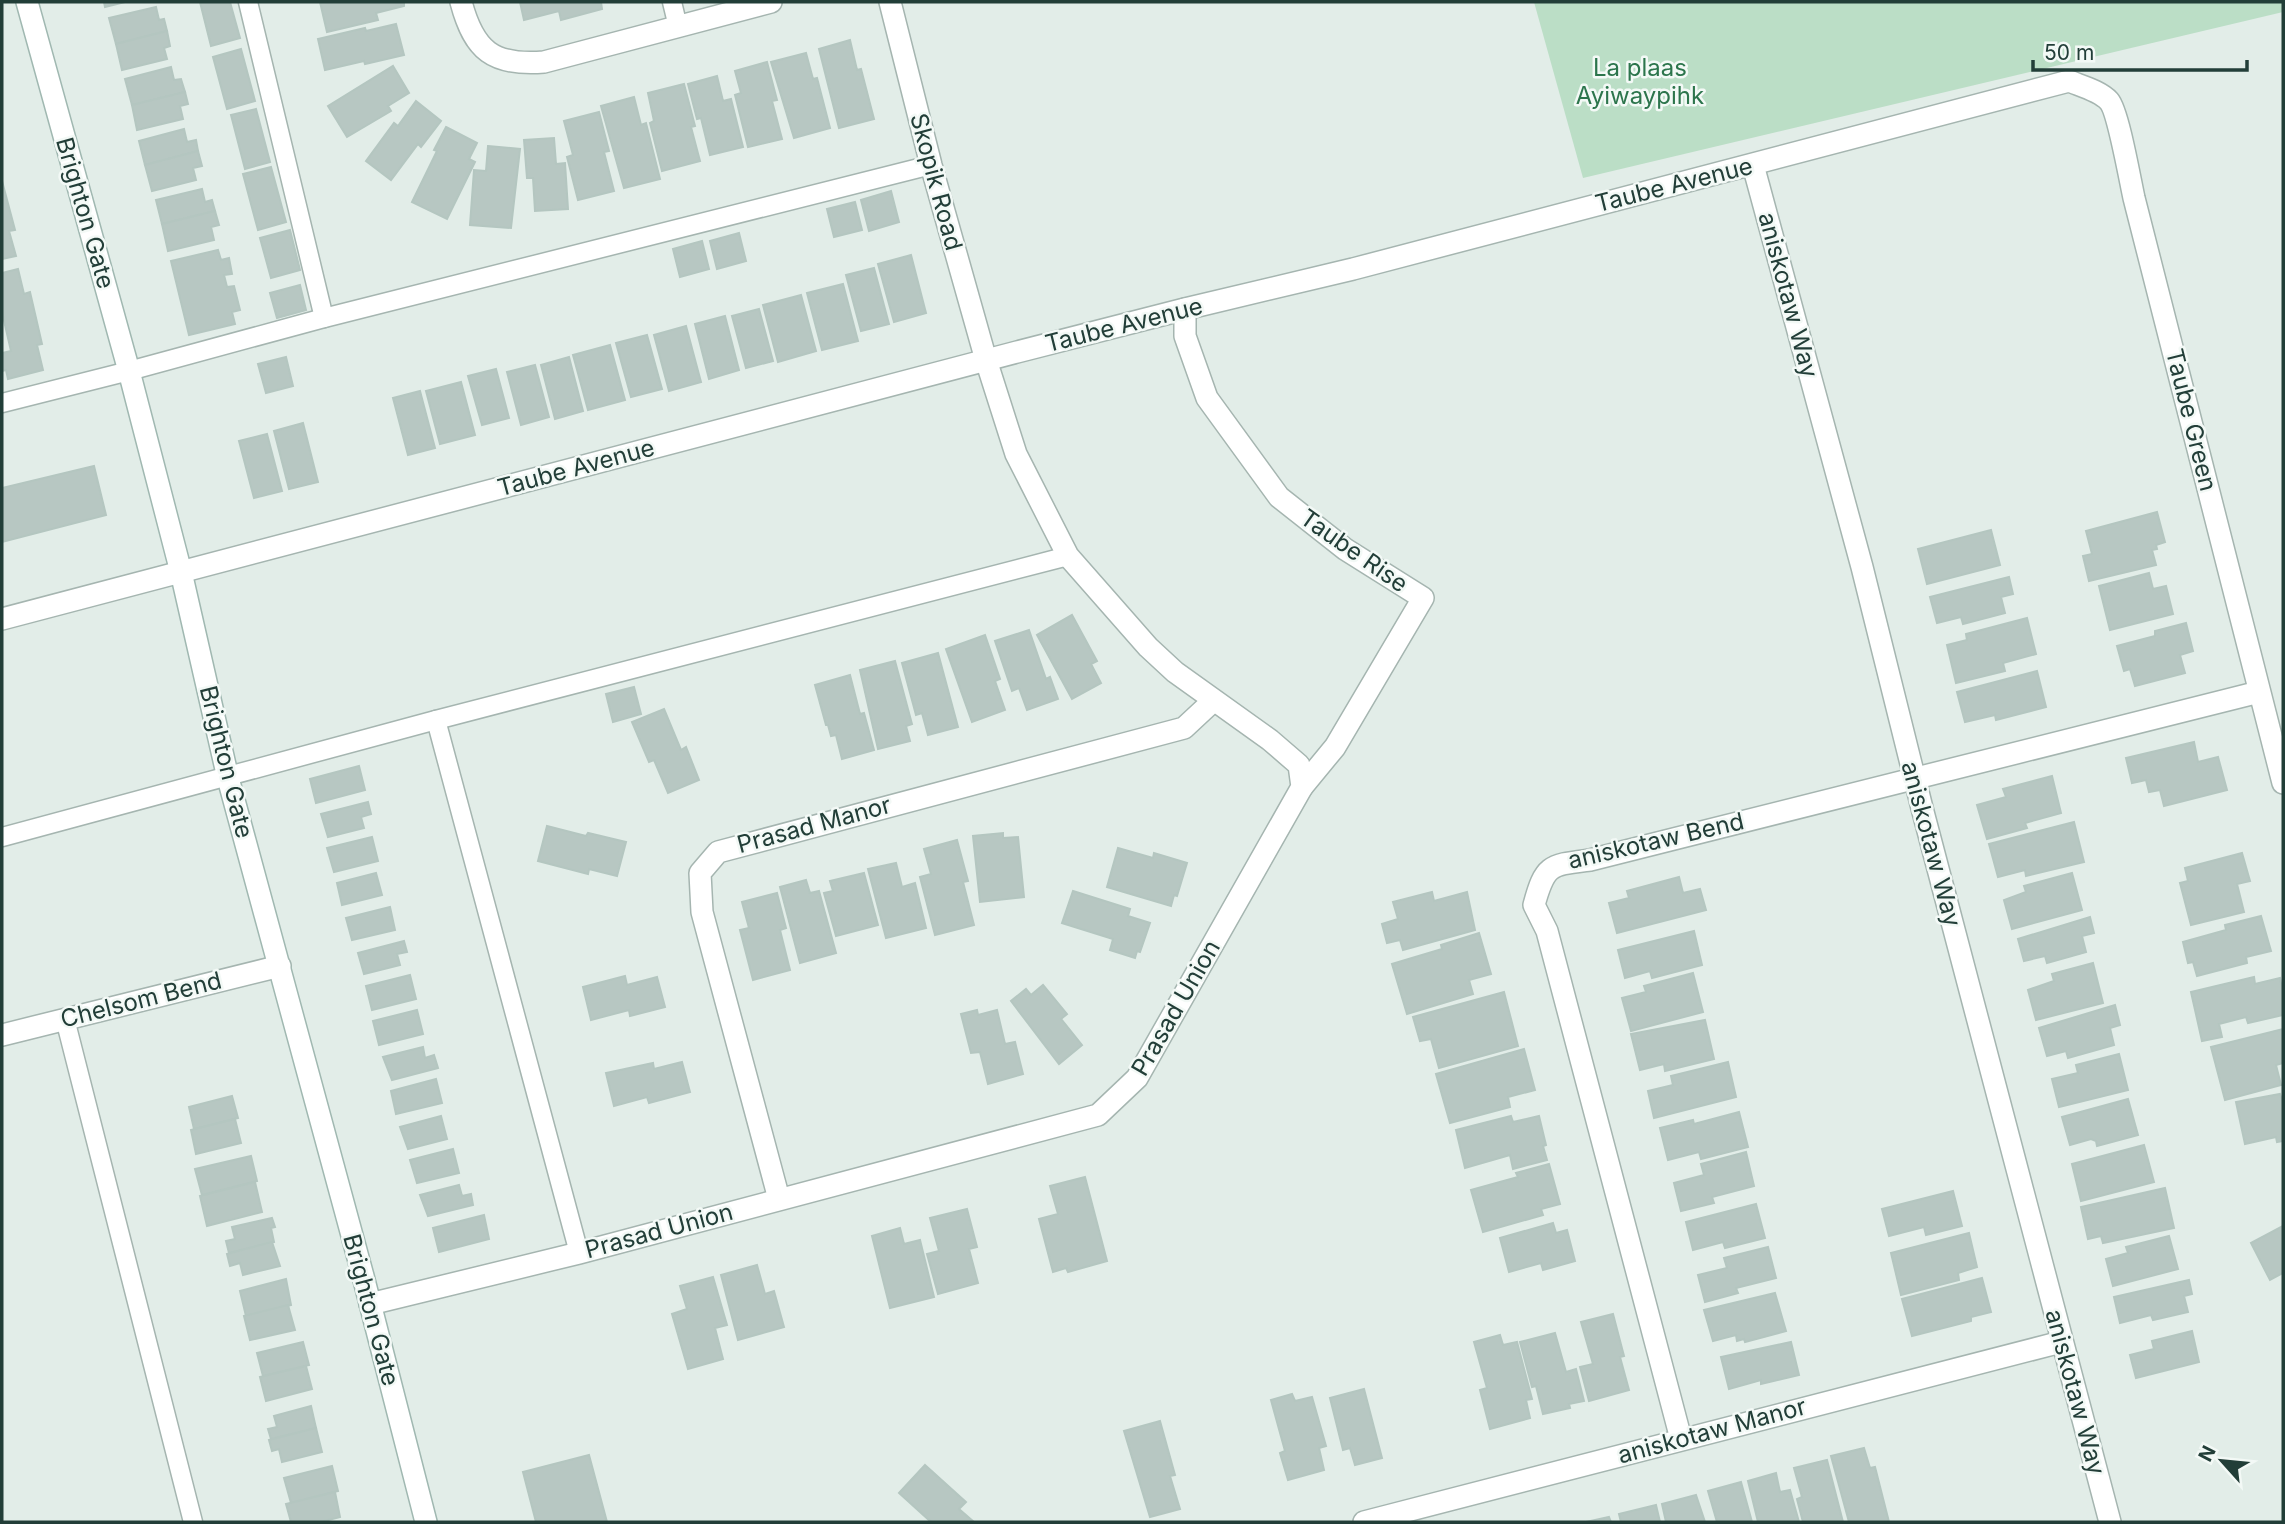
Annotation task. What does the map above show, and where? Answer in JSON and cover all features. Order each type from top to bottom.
[{"type":"street","name":"Brighton Gate","points":[[27,2],[130,371],[181,572],[228,778],[426,1522]]},
{"type":"street","points":[[461,2],[473,35],[484,51],[501,60],[521,64],[544,62],[771,2]]},
{"type":"street","name":"Skopik Road","points":[[890,2],[931,165],[986,360]]},
{"type":"street","name":"Taube Avenue","points":[[2,619],[986,360],[1353,269],[2069,81]]},
{"type":"street","name":"Taube Green","points":[[2069,81],[2109,100],[2117,118],[2132,187],[2283,783]]},
{"type":"street","name":"aniskotaw Way","points":[[1753,165],[1862,567],[1914,778],[2110,1522]]},
{"type":"street","name":"Taube Rise","points":[[1185,309],[1185,336],[1207,398],[1279,497],[1345,549],[1423,598],[1331,754],[1302,787]]},
{"type":"street","points":[[986,360],[1016,454],[1068,556],[1148,647],[1213,701],[1270,740],[1299,765],[1302,787]]},
{"type":"street","name":"aniskotaw Bend","points":[[1681,1439],[1547,931],[1534,905],[1541,878],[1556,864],[1590,860],[2259,692]]},
{"type":"street","name":"Prasad Manor","points":[[779,1199],[702,912],[700,873],[718,852],[1184,728],[1213,701]]},
{"type":"street","name":"Prasad Union","points":[[370,1304],[579,1253],[1098,1115],[1137,1078],[1302,787]]},
{"type":"street","name":"Chelsom Bend","points":[[2,1035],[280,966]]},
{"type":"street","name":"aniskotaw Manor","points":[[1364,1522],[2061,1342]]},
{"type":"lane","points":[[248,2],[324,318]]},
{"type":"lane","points":[[671,2],[678,27]]},
{"type":"lane","points":[[2,403],[324,318],[931,165]]},
{"type":"lane","points":[[2,837],[436,720],[1068,556]]},
{"type":"lane","points":[[436,720],[579,1253]]},
{"type":"lane","points":[[65,1019],[193,1522]]},
{"type":"green space","name":"La plaas Ayiwaypihk","points":[[1534,2],[2283,2],[2283,12],[1583,178]]},
{"type":"building","points":[[104,2],[125,2],[105,7]]},
{"type":"building","points":[[200,2],[230,2],[240,38],[211,46]]},
{"type":"building","points":[[320,2],[404,2],[404,6],[376,13],[378,20],[327,32]]},
{"type":"building","points":[[520,2],[601,2],[602,9],[561,20],[559,11],[524,20]]},
{"type":"building","points":[[156,7],[159,20],[164,19],[167,31],[116,44],[109,18]]},
{"type":"building","points":[[396,24],[404,55],[325,70],[318,39]]},
{"type":"building","points":[[167,31],[170,46],[164,48],[167,59],[122,70],[116,44]]},
{"type":"building","points":[[850,40],[874,119],[839,128],[819,49]]},
{"type":"building","points":[[241,49],[255,101],[227,109],[213,57]]},
{"type":"building","points":[[806,53],[813,79],[817,78],[830,128],[794,138],[771,62]]},
{"type":"building","points":[[767,62],[777,100],[772,101],[782,139],[748,147],[735,95],[741,93],[735,71]]},
{"type":"building","points":[[393,66],[409,93],[388,106],[391,111],[347,137],[328,106]]},
{"type":"building","points":[[171,67],[174,80],[181,79],[185,92],[132,105],[125,79]]},
{"type":"building","points":[[717,76],[723,101],[731,99],[743,147],[710,155],[701,118],[697,119],[688,84]]},
{"type":"building","points":[[684,84],[695,126],[691,127],[700,161],[662,171],[650,123],[654,121],[648,93]]},
{"type":"building","points":[[185,92],[188,104],[180,106],[183,119],[137,130],[132,105]]},
{"type":"building","points":[[634,97],[641,125],[646,123],[660,179],[624,188],[601,106]]},
{"type":"building","points":[[416,101],[441,121],[421,147],[418,144],[391,180],[366,161],[394,123],[398,126]]},
{"type":"building","points":[[256,109],[270,162],[245,169],[231,115]]},
{"type":"building","points":[[599,112],[609,151],[604,152],[614,191],[578,200],[567,157],[573,155],[564,121]]},
{"type":"building","points":[[446,127],[477,143],[469,159],[475,162],[447,219],[412,202]]},
{"type":"building","points":[[184,129],[187,142],[196,140],[198,151],[145,165],[139,141]]},
{"type":"building","points":[[554,138],[556,164],[565,163],[568,209],[535,211],[533,178],[527,178],[524,140]]},
{"type":"building","points":[[488,146],[520,149],[511,228],[470,225],[474,170],[486,171]]},
{"type":"building","points":[[198,151],[202,166],[193,168],[196,180],[152,191],[145,165]]},
{"type":"building","points":[[271,167],[286,222],[258,230],[243,174]]},
{"type":"building","points":[[2,181],[15,230],[9,231],[16,256],[2,259]]},
{"type":"building","points":[[202,189],[205,202],[212,200],[215,211],[162,224],[156,200]]},
{"type":"building","points":[[891,191],[899,222],[869,231],[861,200]]},
{"type":"building","points":[[855,202],[862,230],[834,237],[827,209]]},
{"type":"building","points":[[215,211],[219,225],[211,227],[214,240],[168,251],[162,224]]},
{"type":"building","points":[[290,230],[300,270],[271,278],[260,238]]},
{"type":"building","points":[[739,233],[746,261],[717,269],[710,241]]},
{"type":"building","points":[[702,241],[709,269],[680,277],[673,249]]},
{"type":"building","points":[[218,250],[221,260],[229,258],[232,274],[224,275],[227,287],[234,286],[240,310],[232,312],[235,324],[189,335],[171,261]]},
{"type":"building","points":[[911,255],[926,313],[894,322],[878,264]]},
{"type":"building","points":[[874,268],[889,324],[861,331],[846,275]]},
{"type":"building","points":[[18,269],[24,294],[30,292],[42,344],[37,345],[43,370],[8,379],[6,370],[2,371],[2,353],[11,351],[2,312],[2,273]]},
{"type":"building","points":[[843,284],[858,341],[822,350],[807,293]]},
{"type":"building","points":[[300,285],[306,310],[277,318],[270,293]]},
{"type":"building","points":[[801,295],[816,351],[778,362],[763,305]]},
{"type":"building","points":[[759,309],[773,361],[746,368],[732,316]]},
{"type":"building","points":[[725,316],[739,370],[709,379],[695,324]]},
{"type":"building","points":[[686,326],[701,382],[669,391],[654,335]]},
{"type":"building","points":[[647,335],[662,389],[631,397],[616,343]]},
{"type":"building","points":[[610,345],[625,400],[588,410],[573,355]]},
{"type":"building","points":[[286,357],[293,386],[266,393],[258,364]]},
{"type":"building","points":[[569,357],[583,411],[555,419],[541,365]]},
{"type":"building","points":[[535,365],[549,417],[521,425],[507,372]]},
{"type":"building","points":[[496,369],[509,418],[482,425],[468,376]]},
{"type":"building","points":[[461,382],[475,435],[440,444],[426,391]]},
{"type":"building","points":[[420,391],[435,448],[408,455],[393,398]]},
{"type":"building","points":[[303,423],[318,482],[289,489],[274,431]]},
{"type":"building","points":[[267,434],[282,491],[254,498],[239,441]]},
{"type":"building","points":[[94,466],[106,515],[2,542],[2,488]]},
{"type":"building","points":[[2157,512],[2165,542],[2156,545],[2157,549],[2152,550],[2156,565],[2089,581],[2083,556],[2092,554],[2086,531]]},
{"type":"building","points":[[1991,530],[2000,565],[1927,584],[1918,549]]},
{"type":"building","points":[[2149,573],[2153,589],[2166,586],[2173,614],[2110,630],[2099,586]]},
{"type":"building","points":[[2009,577],[2013,594],[2001,597],[2005,613],[1963,624],[1961,617],[1937,623],[1930,597]]},
{"type":"building","points":[[1072,615],[1097,661],[1091,664],[1101,683],[1072,699],[1037,635]]},
{"type":"building","points":[[2027,618],[2036,654],[2003,663],[2005,671],[1956,683],[1947,645],[1967,640],[1966,634]]},
{"type":"building","points":[[2186,623],[2193,651],[2180,655],[2185,673],[2135,686],[2130,669],[2124,671],[2117,646],[2155,636],[2155,631]]},
{"type":"building","points":[[1029,630],[1046,679],[1050,677],[1058,699],[1027,710],[1019,688],[1012,691],[995,641]]},
{"type":"building","points":[[985,635],[1000,679],[995,681],[1005,710],[972,722],[946,649]]},
{"type":"building","points":[[938,653],[958,727],[928,735],[922,713],[916,715],[902,663]]},
{"type":"building","points":[[895,661],[912,724],[906,726],[910,741],[878,749],[860,670]]},
{"type":"building","points":[[2037,671],[2046,707],[1996,720],[1995,715],[1965,722],[1957,692]]},
{"type":"building","points":[[850,675],[860,714],[864,713],[874,750],[842,759],[836,735],[831,736],[826,725],[815,685]]},
{"type":"building","points":[[634,687],[641,714],[613,722],[606,694]]},
{"type":"building","points":[[664,709],[681,750],[686,747],[699,780],[668,793],[654,760],[649,762],[632,722]]},
{"type":"building","points":[[2194,742],[2198,762],[2218,757],[2227,790],[2164,806],[2160,790],[2149,792],[2146,780],[2132,783],[2126,758]]},
{"type":"building","points":[[359,766],[365,790],[316,803],[310,779]]},
{"type":"building","points":[[2052,776],[2061,813],[2025,823],[2027,828],[1987,839],[1977,805],[2006,797],[2003,789]]},
{"type":"building","points":[[368,802],[371,814],[361,817],[364,828],[328,837],[321,814]]},
{"type":"building","points":[[2074,822],[2084,862],[2026,876],[2025,870],[1998,877],[1989,844]]},
{"type":"building","points":[[547,826],[626,842],[617,876],[589,869],[588,874],[538,861]]},
{"type":"building","points":[[1003,833],[1003,838],[1018,837],[1024,897],[980,902],[973,836]]},
{"type":"building","points":[[372,837],[378,861],[334,872],[327,848]]},
{"type":"building","points":[[957,840],[968,881],[963,882],[974,925],[935,935],[920,877],[931,874],[924,849]]},
{"type":"building","points":[[1118,848],[1153,858],[1154,853],[1187,863],[1177,896],[1174,895],[1171,906],[1107,887]]},
{"type":"building","points":[[2242,853],[2250,881],[2237,884],[2244,912],[2191,925],[2180,883],[2188,881],[2185,868]]},
{"type":"building","points":[[896,863],[902,887],[915,883],[926,928],[886,938],[868,869]]},
{"type":"building","points":[[376,873],[382,895],[342,905],[337,883]]},
{"type":"building","points":[[864,873],[878,925],[836,936],[824,893],[833,891],[830,881]]},
{"type":"building","points":[[2072,873],[2082,910],[2012,929],[2004,900],[2026,892],[2024,886]]},
{"type":"building","points":[[1679,877],[1683,893],[1700,889],[1706,910],[1617,933],[1609,903],[1629,898],[1627,891]]},
{"type":"building","points":[[806,880],[810,893],[819,891],[836,953],[800,963],[780,887]]},
{"type":"building","points":[[1073,891],[1130,909],[1128,916],[1150,923],[1140,952],[1137,951],[1135,958],[1110,950],[1113,939],[1062,923]]},
{"type":"building","points":[[1432,892],[1434,901],[1467,892],[1475,930],[1403,950],[1400,940],[1387,943],[1382,924],[1398,919],[1393,902]]},
{"type":"building","points":[[777,893],[786,928],[780,930],[790,970],[753,980],[740,930],[749,928],[742,902]]},
{"type":"building","points":[[390,907],[395,930],[352,940],[346,918]]},
{"type":"building","points":[[2261,916],[2271,951],[2246,957],[2247,963],[2197,976],[2193,962],[2188,963],[2183,942],[2226,930],[2225,925]]},
{"type":"building","points":[[2090,917],[2094,933],[2082,936],[2086,952],[2047,963],[2045,956],[2024,961],[2018,939]]},
{"type":"building","points":[[1694,931],[1702,965],[1652,978],[1650,971],[1625,978],[1618,950]]},
{"type":"building","points":[[1479,933],[1491,974],[1469,980],[1473,994],[1407,1014],[1392,964],[1442,949],[1441,945]]},
{"type":"building","points":[[404,941],[407,952],[397,954],[400,965],[364,974],[358,953]]},
{"type":"building","points":[[2093,963],[2103,1003],[2036,1020],[2028,990],[2054,981],[2052,974]]},
{"type":"building","points":[[1693,973],[1703,1012],[1631,1031],[1622,998],[1646,992],[1644,986]]},
{"type":"building","points":[[410,975],[416,999],[372,1010],[366,986]]},
{"type":"building","points":[[625,976],[627,985],[657,977],[665,1007],[630,1016],[629,1010],[591,1020],[583,987]]},
{"type":"building","points":[[2254,977],[2255,984],[2280,978],[2283,1015],[2248,1023],[2246,1017],[2219,1024],[2222,1037],[2202,1041],[2191,992]]},
{"type":"building","points":[[1043,985],[1067,1014],[1061,1019],[1082,1045],[1059,1064],[1011,1001],[1026,989],[1031,995]]},
{"type":"building","points":[[1504,992],[1518,1046],[1439,1068],[1431,1039],[1420,1041],[1413,1017]]},
{"type":"building","points":[[2115,1005],[2120,1025],[2110,1028],[2114,1045],[2068,1058],[2066,1051],[2047,1056],[2039,1028]]},
{"type":"building","points":[[417,1010],[423,1034],[379,1045],[373,1021]]},
{"type":"building","points":[[977,1010],[978,1015],[997,1010],[1005,1044],[1015,1042],[1023,1074],[988,1084],[980,1052],[971,1053],[961,1014]]},
{"type":"building","points":[[1705,1020],[1714,1059],[1665,1071],[1664,1064],[1640,1070],[1631,1034]]},
{"type":"building","points":[[2283,1029],[2283,1063],[2276,1065],[2281,1085],[2225,1100],[2211,1047]]},
{"type":"building","points":[[423,1047],[425,1058],[434,1055],[438,1068],[392,1080],[383,1057]]},
{"type":"building","points":[[1524,1049],[1535,1090],[1508,1097],[1510,1107],[1450,1123],[1436,1074]]},
{"type":"building","points":[[2119,1054],[2128,1090],[2059,1107],[2052,1079],[2078,1073],[2076,1065]]},
{"type":"building","points":[[682,1062],[690,1092],[649,1103],[647,1097],[614,1106],[606,1073],[653,1063],[654,1069]]},
{"type":"building","points":[[1728,1062],[1736,1097],[1654,1118],[1648,1091],[1673,1085],[1671,1076]]},
{"type":"building","points":[[436,1079],[442,1103],[396,1114],[391,1091]]},
{"type":"building","points":[[2280,1094],[2283,1103],[2283,1141],[2277,1142],[2276,1137],[2245,1144],[2236,1102]]},
{"type":"building","points":[[232,1096],[238,1118],[194,1129],[189,1107]]},
{"type":"building","points":[[2128,1099],[2138,1135],[2097,1146],[2096,1141],[2091,1139],[2070,1145],[2062,1117]]},
{"type":"building","points":[[1739,1112],[1748,1147],[1701,1159],[1699,1152],[1668,1160],[1660,1128],[1693,1120],[1694,1124]]},
{"type":"building","points":[[441,1116],[447,1139],[408,1149],[400,1127]]},
{"type":"building","points":[[1511,1116],[1513,1122],[1539,1116],[1547,1160],[1513,1169],[1510,1155],[1465,1168],[1456,1130]]},
{"type":"building","points":[[235,1119],[241,1143],[196,1154],[191,1130]]},
{"type":"building","points":[[2144,1145],[2154,1182],[2081,1201],[2072,1164]]},
{"type":"building","points":[[453,1149],[459,1173],[417,1183],[410,1160]]},
{"type":"building","points":[[1746,1152],[1754,1186],[1712,1197],[1714,1203],[1681,1211],[1674,1183],[1704,1175],[1701,1164]]},
{"type":"building","points":[[251,1156],[257,1181],[202,1195],[195,1169]]},
{"type":"building","points":[[1549,1164],[1560,1204],[1541,1209],[1543,1215],[1483,1232],[1471,1190],[1518,1177],[1516,1173]]},
{"type":"building","points":[[1085,1177],[1107,1261],[1068,1272],[1066,1268],[1053,1272],[1039,1219],[1058,1214],[1050,1186]]},
{"type":"building","points":[[255,1182],[262,1212],[207,1226],[200,1196]]},
{"type":"building","points":[[459,1185],[462,1196],[471,1194],[473,1205],[428,1216],[420,1195]]},
{"type":"building","points":[[2165,1188],[2174,1228],[2103,1243],[2101,1236],[2088,1239],[2081,1207]]},
{"type":"building","points":[[1953,1191],[1962,1226],[1926,1235],[1924,1227],[1889,1236],[1882,1209]]},
{"type":"building","points":[[1756,1204],[1765,1238],[1725,1248],[1723,1242],[1693,1250],[1686,1222]]},
{"type":"building","points":[[967,1209],[977,1247],[969,1249],[978,1283],[938,1294],[927,1254],[939,1251],[930,1218]]},
{"type":"building","points":[[484,1215],[489,1239],[439,1252],[433,1228]]},
{"type":"building","points":[[272,1218],[275,1227],[271,1228],[274,1242],[229,1253],[226,1241],[235,1239],[232,1227]]},
{"type":"building","points":[[1553,1223],[1556,1233],[1567,1230],[1575,1261],[1543,1270],[1541,1263],[1509,1272],[1500,1238]]},
{"type":"building","points":[[2283,1226],[2283,1273],[2270,1280],[2251,1243]]},
{"type":"building","points":[[900,1228],[904,1244],[920,1240],[934,1297],[890,1308],[872,1236]]},
{"type":"building","points":[[1969,1233],[1977,1267],[1958,1273],[1959,1280],[1901,1295],[1891,1253]]},
{"type":"building","points":[[2169,1236],[2178,1269],[2113,1286],[2106,1259],[2128,1253],[2126,1247]]},
{"type":"building","points":[[272,1242],[280,1266],[243,1275],[240,1263],[230,1266],[227,1254]]},
{"type":"building","points":[[1768,1247],[1776,1278],[1736,1288],[1738,1293],[1705,1302],[1698,1275],[1727,1268],[1724,1258]]},
{"type":"building","points":[[757,1265],[765,1294],[774,1291],[784,1327],[738,1340],[721,1275]]},
{"type":"building","points":[[713,1277],[727,1325],[715,1328],[723,1359],[688,1369],[672,1314],[687,1309],[680,1286]]},
{"type":"building","points":[[1982,1278],[1991,1312],[1971,1317],[1971,1321],[1912,1336],[1902,1299]]},
{"type":"building","points":[[286,1279],[291,1305],[246,1316],[240,1291]]},
{"type":"building","points":[[2189,1280],[2192,1294],[2184,1296],[2188,1312],[2153,1320],[2151,1315],[2120,1323],[2114,1297]]},
{"type":"building","points":[[1775,1293],[1786,1331],[1745,1342],[1744,1339],[1737,1341],[1736,1335],[1713,1341],[1704,1310]]},
{"type":"building","points":[[288,1305],[295,1330],[250,1340],[244,1316]]},
{"type":"building","points":[[1613,1314],[1624,1356],[1620,1357],[1629,1390],[1589,1401],[1580,1367],[1593,1364],[1581,1322]]},
{"type":"building","points":[[2192,1331],[2199,1362],[2136,1378],[2130,1355],[2154,1349],[2152,1341]]},
{"type":"building","points":[[1555,1333],[1566,1372],[1576,1369],[1584,1401],[1569,1404],[1570,1408],[1543,1414],[1536,1386],[1532,1387],[1520,1342]]},
{"type":"building","points":[[1500,1335],[1503,1345],[1517,1342],[1532,1399],[1526,1400],[1530,1418],[1490,1429],[1480,1390],[1487,1388],[1474,1342]]},
{"type":"building","points":[[303,1342],[309,1365],[263,1376],[257,1353]]},
{"type":"building","points":[[1791,1342],[1799,1375],[1761,1384],[1761,1380],[1729,1389],[1721,1357]]},
{"type":"building","points":[[306,1366],[312,1389],[266,1401],[260,1377]]},
{"type":"building","points":[[1364,1389],[1382,1458],[1355,1465],[1350,1448],[1343,1450],[1330,1398]]},
{"type":"building","points":[[1292,1394],[1295,1401],[1312,1397],[1326,1446],[1319,1448],[1324,1470],[1288,1480],[1280,1453],[1285,1451],[1271,1400]]},
{"type":"building","points":[[311,1406],[316,1428],[271,1439],[268,1429],[277,1427],[274,1416]]},
{"type":"building","points":[[1160,1421],[1175,1475],[1170,1476],[1180,1509],[1150,1517],[1124,1431]]},
{"type":"building","points":[[316,1428],[322,1452],[282,1462],[279,1449],[272,1451],[269,1440]]},
{"type":"building","points":[[1864,1448],[1870,1468],[1875,1467],[1889,1522],[1849,1522],[1831,1456]]},
{"type":"building","points":[[589,1455],[607,1522],[536,1522],[523,1472]]},
{"type":"building","points":[[1827,1460],[1843,1522],[1803,1522],[1797,1499],[1802,1497],[1794,1468]]},
{"type":"building","points":[[925,1465],[966,1502],[959,1509],[974,1522],[931,1522],[899,1493]]},
{"type":"building","points":[[332,1466],[338,1491],[291,1503],[284,1478]]},
{"type":"building","points":[[1776,1473],[1780,1492],[1790,1490],[1799,1522],[1758,1522],[1748,1481]]},
{"type":"building","points":[[1741,1482],[1752,1522],[1717,1522],[1708,1491]]},
{"type":"building","points":[[335,1492],[340,1517],[321,1522],[291,1522],[286,1504]]},
{"type":"building","points":[[1696,1495],[1705,1522],[1666,1522],[1662,1504]]},
{"type":"building","points":[[1656,1505],[1660,1522],[1621,1522],[1619,1514]]},
{"type":"building","points":[[1609,1517],[1611,1522],[1586,1522]]}]
